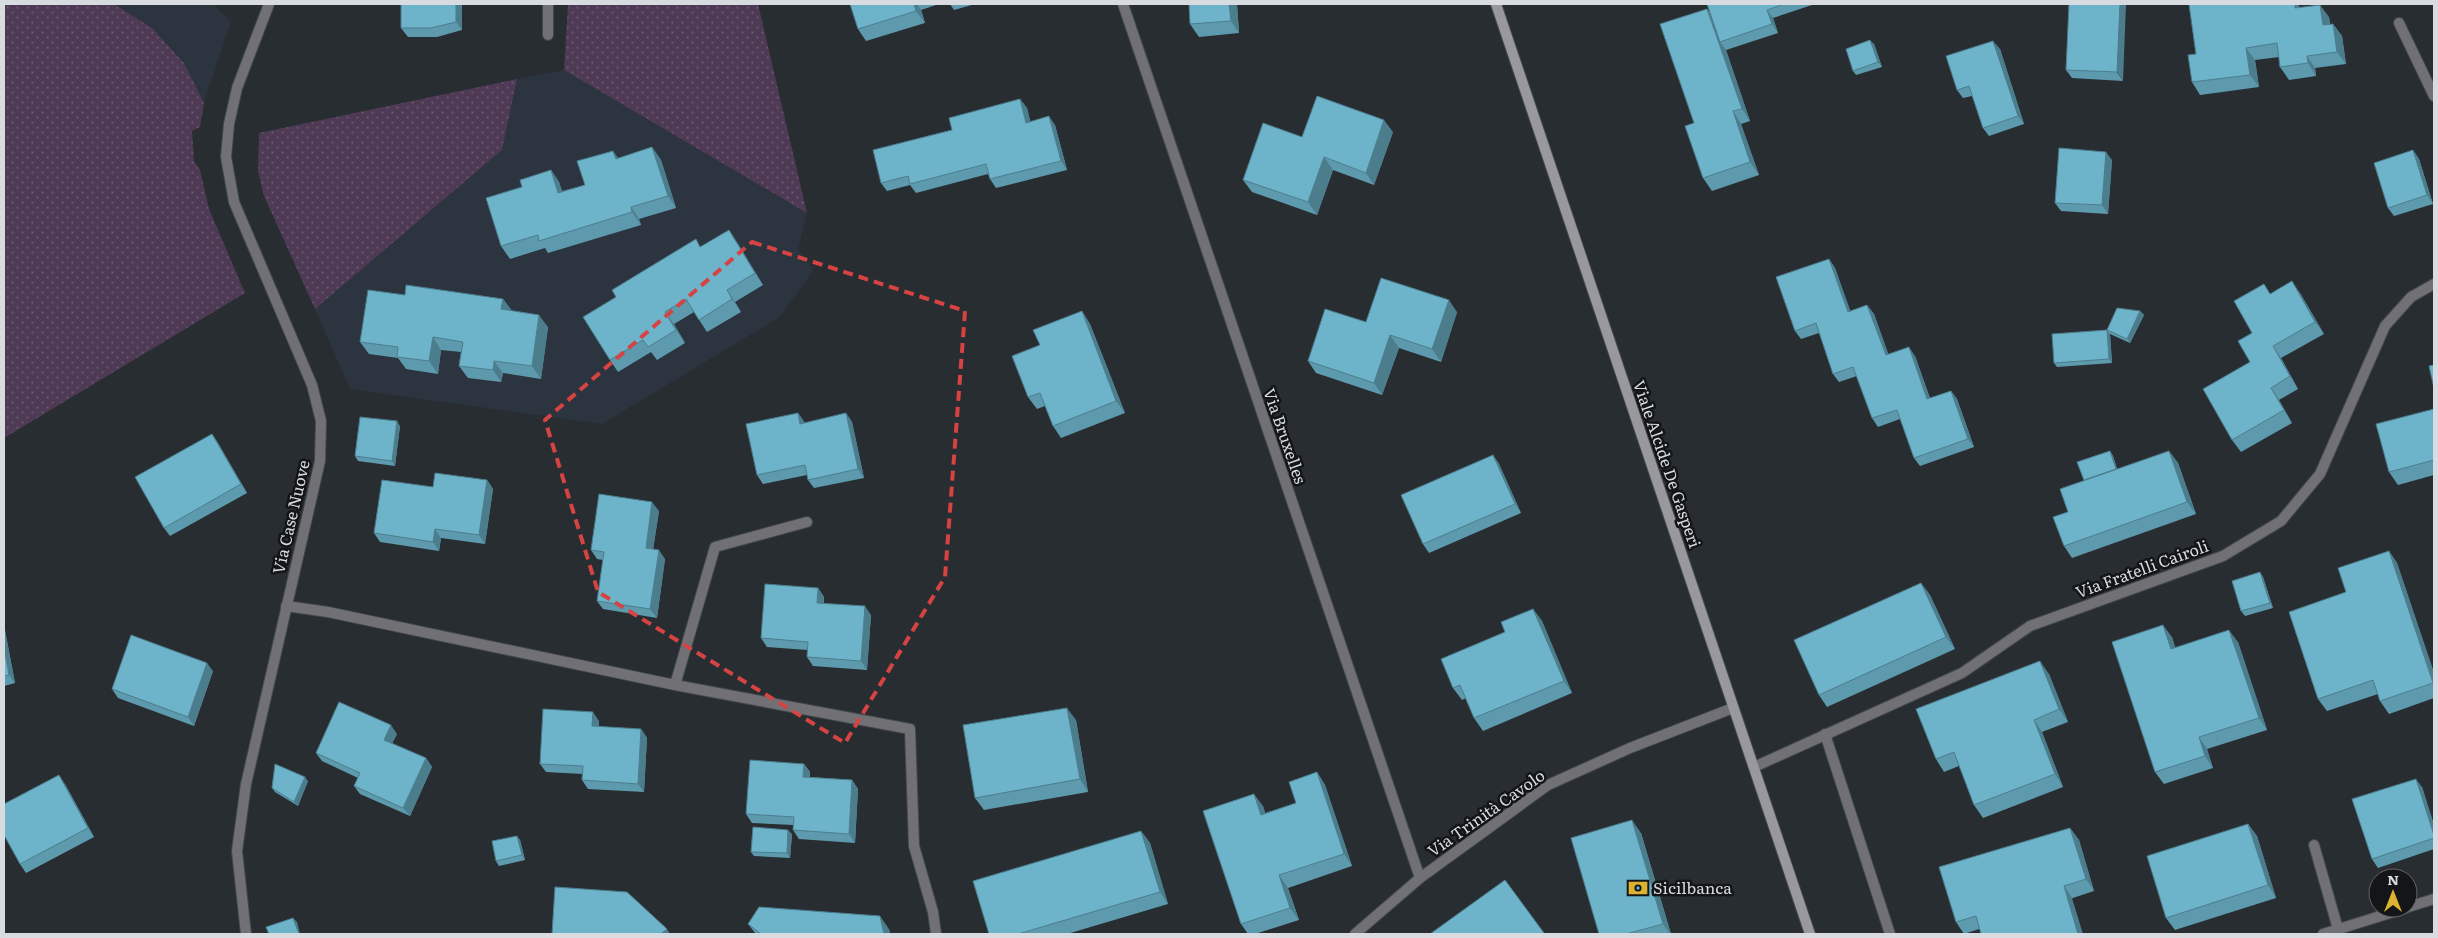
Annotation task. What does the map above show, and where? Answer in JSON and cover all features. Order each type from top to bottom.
[{"type":"main road","name":"Viale Alcide De Gasperi","points":[[1496,4],[1810,934]]},
{"type":"street","name":"Via Case Nuove","points":[[246,934],[237,851],[246,784],[320,460],[321,422],[312,385],[234,202],[226,157],[229,124],[237,88],[269,4]]},
{"type":"street","points":[[548,4],[548,35]]},
{"type":"street","name":"Via Bruxelles","points":[[1123,4],[1420,878]]},
{"type":"street","points":[[2399,23],[2434,96]]},
{"type":"street","name":"Via Fratelli Cairoli","points":[[1754,766],[1962,673],[2030,626],[2223,556],[2281,521],[2320,474],[2385,326],[2411,297],[2434,284]]},
{"type":"street","points":[[675,685],[715,547],[807,522]]},
{"type":"street","points":[[286,606],[328,612],[675,685],[910,729],[914,846],[933,912],[936,934]]},
{"type":"street","name":"Via Trinità Cavolo","points":[[1355,934],[1420,878],[1548,785],[1630,748],[1734,708]]},
{"type":"street","points":[[1825,734],[1890,934]]},
{"type":"street","points":[[2314,845],[2338,929]]},
{"type":"street","points":[[2418,904],[2434,899]]},
{"type":"street","points":[[2323,934],[2374,918]]},
{"type":"highlighted area","points":[[752,242],[965,311],[945,577],[845,743],[598,592],[545,420]]},
{"type":"shaded area","points":[[4,4],[114,4],[152,28],[184,63],[204,103],[200,127],[192,131],[194,161],[200,170],[209,209],[245,293],[4,438]]},
{"type":"shaded area","points":[[114,4],[213,4],[231,22],[204,103],[184,63],[152,28]]},
{"type":"shaded area","points":[[568,4],[758,4],[807,213],[564,70]]},
{"type":"shaded area","points":[[564,70],[807,213],[798,249],[813,271],[780,317],[602,424],[350,389],[315,309],[502,150],[517,79]]},
{"type":"shaded area","points":[[517,79],[502,150],[315,309],[264,196],[258,171],[259,133]]},
{"type":"building","points":[[401,4],[456,4],[456,22],[431,28],[401,28]]},
{"type":"building","points":[[850,4],[914,4],[916,11],[858,29]]},
{"type":"building","points":[[1189,4],[1229,4],[1231,21],[1190,24]]},
{"type":"building","points":[[1707,4],[1784,4],[1767,10],[1772,24],[1720,42]]},
{"type":"building","points":[[2069,4],[2120,4],[2117,72],[2066,70]]},
{"type":"building","points":[[2189,4],[2295,4],[2295,8],[2320,5],[2323,25],[2333,24],[2337,52],[2307,56],[2308,63],[2280,67],[2277,43],[2246,48],[2250,75],[2192,82],[2188,55],[2196,54]]},
{"type":"building","points":[[1707,9],[1742,109],[1733,111],[1750,162],[1703,178],[1685,126],[1694,123],[1660,24]]},
{"type":"building","points":[[1870,40],[1878,62],[1853,71],[1846,49]]},
{"type":"building","points":[[1993,41],[2018,116],[1983,128],[1969,86],[1957,90],[1946,56]]},
{"type":"building","points":[[1317,96],[1384,120],[1366,173],[1324,157],[1308,202],[1243,180],[1263,123],[1302,137]]},
{"type":"building","points":[[1020,99],[1026,123],[1049,116],[1061,161],[990,179],[986,164],[910,184],[908,176],[881,183],[873,150],[952,130],[949,118]]},
{"type":"building","points":[[652,147],[668,196],[631,207],[632,212],[539,241],[538,235],[501,246],[486,198],[522,187],[520,180],[551,170],[558,193],[585,185],[577,161],[613,151],[616,159]]},
{"type":"building","points":[[2059,148],[2106,152],[2102,205],[2055,203]]},
{"type":"building","points":[[2413,150],[2427,195],[2388,208],[2374,163]]},
{"type":"building","points":[[729,230],[755,273],[727,290],[732,299],[699,320],[686,299],[665,312],[676,330],[648,347],[643,340],[610,360],[583,317],[616,297],[612,290],[696,239],[700,247]]},
{"type":"building","points":[[1829,259],[1848,312],[1867,305],[1886,355],[1909,347],[1927,399],[1951,391],[1968,439],[1914,458],[1897,410],[1872,418],[1853,367],[1833,374],[1816,323],[1795,331],[1776,277]]},
{"type":"building","points":[[1381,278],[1449,300],[1432,349],[1390,335],[1374,383],[1308,361],[1325,309],[1366,322]]},
{"type":"building","points":[[2292,281],[2315,322],[2273,346],[2290,376],[2271,388],[2284,410],[2232,440],[2203,389],[2250,362],[2238,341],[2252,333],[2234,301],[2264,284],[2270,294]]},
{"type":"building","points":[[406,285],[503,299],[501,309],[539,315],[532,366],[494,361],[493,370],[459,366],[463,342],[433,337],[429,361],[397,357],[398,347],[360,342],[368,290],[405,295]]},
{"type":"building","points":[[2117,308],[2140,311],[2127,339],[2107,330]]},
{"type":"building","points":[[1082,311],[1116,401],[1053,426],[1040,393],[1028,397],[1012,356],[1040,345],[1033,330]]},
{"type":"building","points":[[2107,330],[2109,359],[2054,363],[2052,334]]},
{"type":"building","points":[[2434,365],[2434,388],[2429,366]]},
{"type":"building","points":[[2434,409],[2434,460],[2389,472],[2376,424]]},
{"type":"building","points":[[798,413],[800,424],[846,413],[858,469],[808,480],[805,465],[757,475],[746,424]]},
{"type":"building","points":[[360,417],[397,421],[392,461],[355,456]]},
{"type":"building","points":[[212,434],[241,484],[164,528],[135,477]]},
{"type":"building","points":[[2110,451],[2116,469],[2084,480],[2077,462]]},
{"type":"building","points":[[2169,451],[2187,502],[2064,546],[2053,517],[2068,512],[2060,489]]},
{"type":"building","points":[[1493,455],[1515,504],[1423,544],[1401,495]]},
{"type":"building","points":[[435,473],[487,480],[479,535],[435,529],[433,542],[374,533],[382,480],[433,487]]},
{"type":"building","points":[[599,494],[652,502],[646,548],[659,550],[650,609],[597,601],[604,552],[591,550]]},
{"type":"building","points":[[2389,551],[2433,683],[2380,701],[2373,680],[2318,699],[2289,612],[2346,592],[2338,568]]},
{"type":"building","points":[[2260,572],[2270,603],[2241,611],[2232,581]]},
{"type":"building","points":[[1921,583],[1946,637],[1819,695],[1794,640]]},
{"type":"building","points":[[765,584],[818,588],[817,603],[865,606],[861,661],[807,657],[808,642],[761,638]]},
{"type":"building","points":[[1533,609],[1564,681],[1474,718],[1460,685],[1453,688],[1441,659],[1505,632],[1501,622]]},
{"type":"building","points":[[2163,625],[2171,649],[2229,630],[2259,718],[2199,737],[2205,756],[2155,772],[2112,642]]},
{"type":"building","points":[[131,635],[207,663],[188,717],[112,689]]},
{"type":"building","points":[[4,647],[9,675],[4,676]]},
{"type":"building","points":[[2040,661],[2059,709],[2034,720],[2055,774],[1974,805],[1954,752],[1936,759],[1916,709]]},
{"type":"building","points":[[339,702],[391,725],[384,740],[426,758],[403,808],[354,786],[360,773],[316,753]]},
{"type":"building","points":[[1067,708],[1080,779],[975,798],[963,725]]},
{"type":"building","points":[[543,709],[593,712],[592,726],[641,729],[638,784],[582,780],[583,766],[540,764]]},
{"type":"building","points":[[750,760],[804,764],[803,777],[852,780],[849,834],[793,830],[794,817],[746,814]]},
{"type":"building","points":[[275,764],[305,777],[294,802],[272,788]]},
{"type":"building","points":[[1317,772],[1344,854],[1279,875],[1290,908],[1241,924],[1203,811],[1254,794],[1261,815],[1296,803],[1289,782]]},
{"type":"building","points":[[59,775],[88,828],[20,864],[4,835],[4,804]]},
{"type":"building","points":[[2416,779],[2434,838],[2372,859],[2352,799]]},
{"type":"building","points":[[1632,820],[1663,924],[1626,934],[1599,934],[1571,838]]},
{"type":"building","points":[[2248,824],[2268,885],[2166,918],[2147,856]]},
{"type":"building","points":[[753,827],[788,830],[787,853],[751,852]]},
{"type":"building","points":[[2070,828],[2086,879],[2064,886],[2078,934],[1981,934],[1976,916],[1956,922],[1939,867]]},
{"type":"building","points":[[1141,831],[1160,892],[1018,934],[989,934],[973,881]]},
{"type":"building","points":[[517,836],[522,855],[496,861],[492,841]]},
{"type":"building","points":[[1505,880],[1543,934],[1430,934]]},
{"type":"building","points":[[555,887],[627,892],[667,929],[661,934],[552,934]]},
{"type":"building","points":[[759,907],[880,916],[884,934],[761,934],[748,924]]},
{"type":"building","points":[[293,918],[299,934],[269,934],[266,927]]},
{"type":"place","name":"Sicilbanca","points":[[1638,888]]}]
